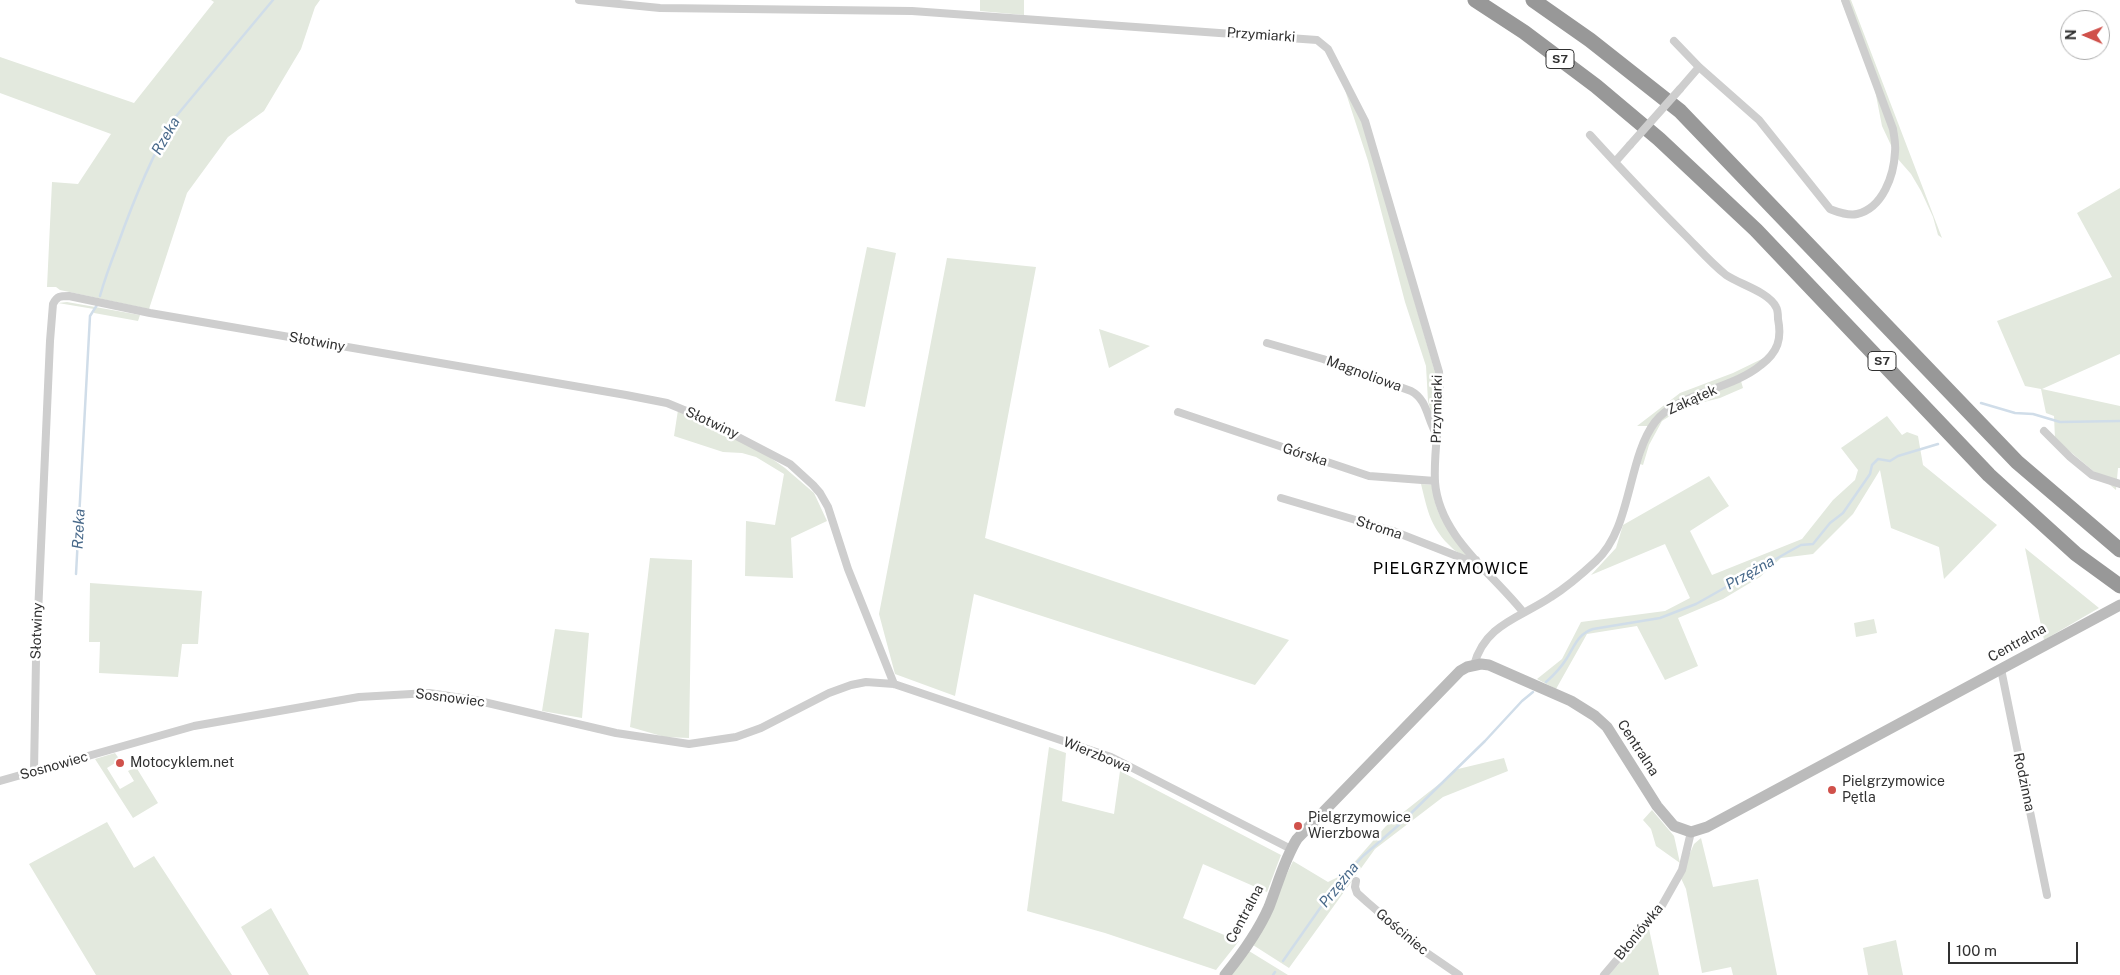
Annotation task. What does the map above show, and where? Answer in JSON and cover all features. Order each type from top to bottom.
[{"type":"highway","name":"S7","points":[[1475,0],[1553,53],[1659,139],[1756,230],[1989,475],[2076,554],[2120,586]]},
{"type":"highway","name":"S7","points":[[1533,0],[1590,40],[1680,111],[2017,462],[2120,550]]},
{"type":"street","name":"Przymiarki","points":[[580,0],[660,8],[912,10],[1317,40],[1328,49],[1365,121],[1439,372],[1440,392],[1435,481],[1437,496],[1445,519],[1476,560],[1523,612]]},
{"type":"street","points":[[1674,41],[1699,67],[1759,120],[1830,209],[1841,213],[1857,214],[1872,206],[1883,194],[1894,167],[1895,150],[1893,128],[1845,0]]},
{"type":"street","points":[[1615,162],[1699,67]]},
{"type":"street","name":"Zakątek","points":[[1474,665],[1481,646],[1486,639],[1523,612],[1551,598],[1603,554],[1619,522],[1645,442],[1654,423],[1664,412],[1682,402],[1739,380],[1753,371],[1772,356],[1781,334],[1776,307],[1762,293],[1726,274],[1653,203],[1590,135]]},
{"type":"street","name":"Słotwiny","points":[[34,771],[36,660],[50,341],[53,304],[60,296],[69,296],[159,314],[626,395],[667,403],[696,414],[790,464],[820,493],[828,507],[848,569],[894,684]]},
{"type":"street","name":"Magnoliowa","points":[[1267,343],[1323,359],[1417,394],[1422,400],[1437,435]]},
{"type":"street","name":"Górska","points":[[1178,412],[1369,476],[1435,481]]},
{"type":"street","points":[[2044,431],[2070,457],[2092,474],[2120,484]]},
{"type":"street","name":"Stroma","points":[[1281,498],[1393,531],[1467,560],[1476,560]]},
{"type":"street","name":"Centralna","points":[[1225,975],[1247,947],[1268,909],[1291,849],[1304,831],[1460,671],[1474,665],[1489,665],[1571,701],[1595,716],[1608,728],[1657,806],[1674,826],[1691,832],[1707,827],[2120,605]]},
{"type":"street","name":"Rodzinna","points":[[2001,670],[2047,895]]},
{"type":"street","name":"Sosnowiec","points":[[0,781],[194,726],[359,697],[429,693],[476,700],[616,733],[689,744],[736,737],[761,728],[829,693],[851,685],[866,682],[894,684]]},
{"type":"street","name":"Wierzbowa","points":[[894,684],[1111,757],[1291,849]]},
{"type":"street","name":"Błoniówka","points":[[1604,975],[1660,909],[1682,870],[1691,832]]},
{"type":"street","name":"Gościniec","points":[[1356,881],[1357,893],[1424,952],[1459,975]]},
{"type":"shaded area","points":[[211,0],[320,0],[315,7],[301,49],[264,111],[228,137],[187,193],[149,309],[60,290],[56,287],[47,287],[52,182],[78,184],[111,134],[0,93],[0,57],[134,103],[214,2]]},
{"type":"shaded area","points":[[980,0],[1024,0],[1024,15],[980,11]]},
{"type":"shaded area","points":[[1841,0],[1851,0],[1942,238],[1938,235],[1933,217],[1921,191],[1911,174],[1897,158],[1882,126],[1874,85]]},
{"type":"shaded area","points":[[1344,87],[1364,127],[1435,372],[1438,395],[1435,428],[1428,401],[1426,366],[1405,302],[1368,161]]},
{"type":"shaded area","points":[[2120,188],[2120,354],[2042,389],[2120,406],[2120,468],[2118,468],[2116,490],[2055,439],[2054,416],[2046,413],[2041,389],[2025,386],[1997,321],[2112,277],[2077,213]]},
{"type":"shaded area","points":[[867,247],[896,253],[865,407],[835,401]]},
{"type":"shaded area","points":[[947,258],[1036,267],[985,538],[1289,640],[1255,685],[974,594],[955,696],[895,674],[879,614]]},
{"type":"shaded area","points":[[67,302],[140,315],[138,321],[94,313],[94,309],[58,303]]},
{"type":"shaded area","points":[[1099,329],[1150,346],[1109,368]]},
{"type":"shaded area","points":[[1770,355],[1751,371],[1662,411],[1648,426],[1637,426],[1680,393],[1733,373]]},
{"type":"shaded area","points":[[1741,381],[1743,388],[1720,398],[1684,407],[1662,421],[1649,445],[1643,465],[1640,464],[1653,430],[1665,412],[1690,399]]},
{"type":"shaded area","points":[[678,410],[758,449],[785,468],[814,493],[827,521],[791,538],[793,578],[745,576],[746,521],[775,525],[784,474],[756,457],[742,453],[723,452],[674,436]]},
{"type":"shaded area","points":[[1887,416],[1902,435],[1907,432],[1918,436],[1923,465],[1997,525],[1944,579],[1939,547],[1891,528],[1880,470],[1853,514],[1813,554],[1781,558],[1760,577],[1723,599],[1678,618],[1698,666],[1665,680],[1637,626],[1587,634],[1556,689],[1537,679],[1562,659],[1581,622],[1665,611],[1690,598],[1665,544],[1591,575],[1616,548],[1623,525],[1709,476],[1729,506],[1690,531],[1712,575],[1802,539],[1833,500],[1855,480],[1858,470],[1841,448]]},
{"type":"shaded area","points":[[1421,484],[1433,485],[1439,514],[1449,532],[1467,556],[1460,554],[1445,541],[1435,527],[1429,514]]},
{"type":"shaded area","points":[[2025,548],[2099,608],[2044,640]]},
{"type":"shaded area","points":[[650,558],[692,560],[689,738],[665,737],[630,727]]},
{"type":"shaded area","points":[[90,583],[202,591],[198,644],[182,644],[178,677],[99,673],[100,642],[89,642]]},
{"type":"shaded area","points":[[1874,619],[1877,633],[1856,637],[1854,623]]},
{"type":"shaded area","points":[[555,629],[589,633],[582,718],[542,711]]},
{"type":"shaded area","points":[[1049,747],[1066,753],[1062,801],[1114,814],[1120,771],[1281,855],[1267,892],[1203,864],[1183,918],[1239,941],[1216,970],[1105,933],[1027,911]]},
{"type":"shaded area","points":[[115,753],[120,760],[107,768],[120,789],[134,781],[128,771],[136,767],[158,803],[133,818],[95,759]]},
{"type":"shaded area","points":[[1504,758],[1508,771],[1443,797],[1375,849],[1289,968],[1253,945],[1293,861],[1328,882],[1344,874],[1386,826],[1458,769]]},
{"type":"shaded area","points":[[1652,810],[1674,836],[1680,863],[1656,846],[1651,829],[1643,820]]},
{"type":"shaded area","points":[[107,822],[134,868],[154,856],[232,975],[96,975],[29,864]]},
{"type":"shaded area","points":[[1701,838],[1713,887],[1758,879],[1777,975],[1733,975],[1731,967],[1702,973],[1686,889],[1680,876],[1694,844]]},
{"type":"shaded area","points":[[271,908],[309,975],[269,975],[241,927]]},
{"type":"shaded area","points":[[1649,929],[1659,975],[1609,975]]},
{"type":"shaded area","points":[[1896,940],[1903,975],[1868,975],[1863,948]]},
{"type":"shaded area","points":[[1249,951],[1288,975],[1230,975]]},
{"type":"waterway","name":"Rzeka","points":[[100,296],[149,165],[173,120],[273,0]]},
{"type":"waterway","name":"Rzeka","points":[[76,574],[90,316],[97,305]]},
{"type":"waterway","name":"Przężna","points":[[1981,403],[2015,413],[2033,414],[2060,422],[2120,421]]},
{"type":"waterway","name":"Przężna","points":[[1546,682],[1563,664],[1580,637],[1588,631],[1660,618],[1696,604],[1801,545],[1813,544],[1830,523],[1843,513],[1870,474],[1872,465],[1878,459],[1890,461],[1898,456],[1938,444]]},
{"type":"waterway","name":"Przężna","points":[[1283,961],[1337,884],[1363,856],[1401,823],[1533,692]]},
{"type":"place","name":"Motocyklem.net","points":[[120,763]]},
{"type":"place","name":"Pielgrzymowice Pętla","points":[[1832,790]]},
{"type":"place","name":"Pielgrzymowice Wierzbowa","points":[[1298,826]]},
{"type":"district","name":"PIELGRZYMOWICE","points":[[1451,569]]}]
